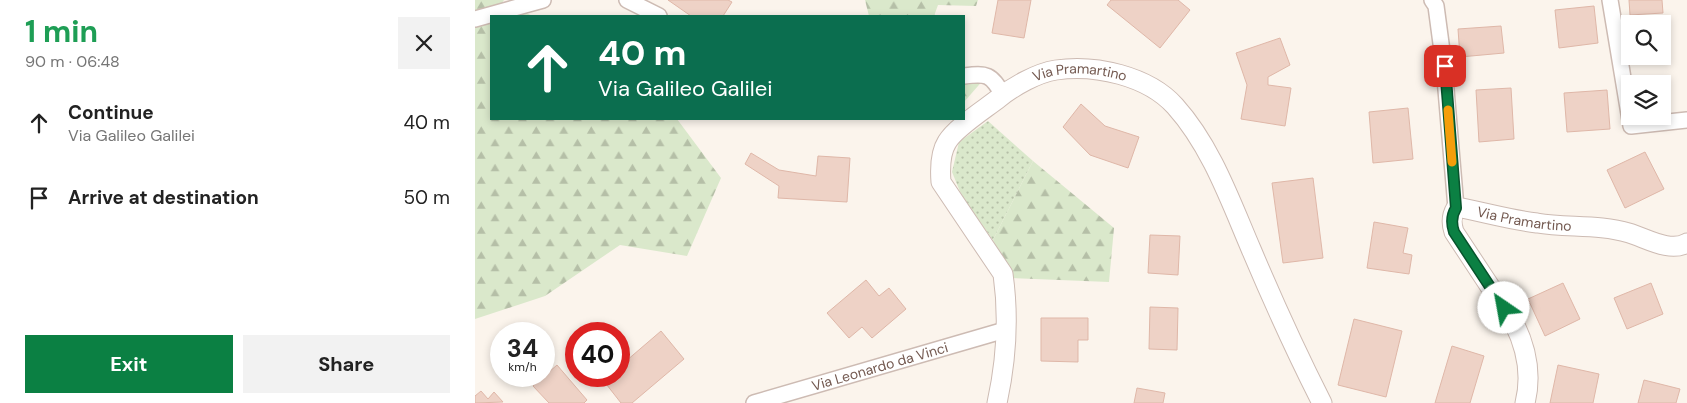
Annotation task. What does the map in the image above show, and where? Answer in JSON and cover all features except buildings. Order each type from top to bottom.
[{"type":"street","points":[[475,19],[543,0]]},
{"type":"street","points":[[627,0],[657,15]]},
{"type":"street","points":[[1432,0],[1437,6],[1445,66],[1456,208],[1452,214],[1451,223],[1454,232],[1514,323],[1521,337],[1527,354],[1529,373],[1525,403]]},
{"type":"street","points":[[1610,0],[1631,126],[1687,120]]},
{"type":"street","name":"Via Pramartino","points":[[997,403],[1003,367],[1005,330],[1003,274],[941,182],[942,157],[947,142],[955,132],[1003,94],[1040,75],[1055,70],[1077,68],[1097,69],[1117,74],[1158,92],[1174,106],[1195,133],[1216,168],[1275,305],[1322,403]]},
{"type":"street","points":[[965,76],[981,74],[994,80],[1003,94]]},
{"type":"street","name":"Via Pramartino","points":[[1456,208],[1538,224],[1604,228],[1628,232],[1669,246],[1678,247],[1687,242]]},
{"type":"street","name":"Via Leonardo da Vinci","points":[[754,403],[1005,330]]},
{"type":"green space","points":[[475,0],[504,0],[502,3],[531,15],[490,15],[490,120],[678,120],[721,178],[687,256],[620,245],[545,296],[475,319]]},
{"type":"green space","points":[[865,0],[978,0],[976,6],[938,5],[934,15],[869,15]]},
{"type":"green space","points":[[982,66],[992,70],[965,101],[965,72]]},
{"type":"green space","points":[[988,121],[1033,161],[993,240],[963,199],[952,172],[959,142]]},
{"type":"green space","points":[[1033,161],[1114,228],[1109,282],[1009,278],[993,240]]},
{"type":"slow traffic","points":[[1448,110],[1452,162]]},
{"type":"route","points":[[1445,66],[1456,208],[1452,214],[1451,223],[1454,232],[1504,308]]}]
